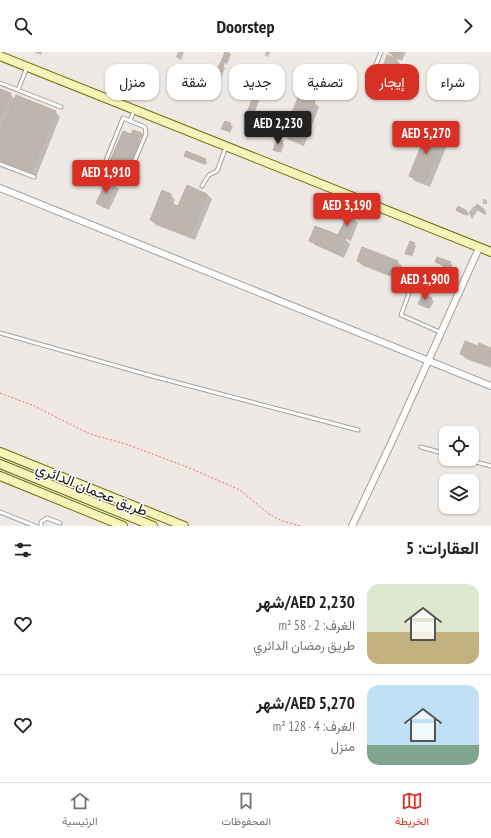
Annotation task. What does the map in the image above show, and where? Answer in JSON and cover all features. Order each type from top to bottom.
[{"type":"street","points":[[0,56],[491,252]]},
{"type":"street","points":[[0,188],[491,386]]},
{"type":"street","points":[[352,526],[442,333],[479,248]]},
{"type":"street","name":"طريق عجمان الدائري","points":[[0,452],[184,526]]},
{"type":"street","name":"طريق عجمان الدائري","points":[[0,464],[154,526]]},
{"type":"street","points":[[0,476],[112,524],[123,526]]},
{"type":"lane","points":[[377,64],[382,52]]},
{"type":"lane","points":[[18,90],[27,67]]},
{"type":"lane","points":[[0,83],[61,107]]},
{"type":"lane","points":[[130,121],[134,109]]},
{"type":"lane","points":[[123,118],[130,121],[144,127],[146,134],[129,174],[105,164],[123,118]]},
{"type":"lane","points":[[202,186],[209,175],[217,171],[226,147]]},
{"type":"lane","points":[[0,164],[34,177]]},
{"type":"lane","points":[[409,293],[401,315],[442,333]]},
{"type":"lane","points":[[0,333],[152,376],[358,430]]},
{"type":"lane","points":[[421,447],[439,452]]},
{"type":"lane","points":[[479,463],[491,466]]},
{"type":"lane","points":[[0,512],[35,526]]},
{"type":"lane","points":[[41,526],[41,522],[47,518],[60,523]]},
{"type":"path","points":[[0,393],[32,405],[90,434],[126,444],[187,467],[240,490],[269,514],[282,521],[300,526]]},
{"type":"building","points":[[225,52],[229,52],[224,63],[221,62]]},
{"type":"building","points":[[388,52],[401,52],[398,58]]},
{"type":"building","points":[[387,55],[397,59],[395,64],[384,64]]},
{"type":"building","points":[[220,63],[224,64],[221,72],[221,64]]},
{"type":"building","points":[[0,89],[11,93],[0,118]]},
{"type":"building","points":[[16,95],[56,111],[31,172],[0,160],[0,134]]},
{"type":"building","points":[[252,100],[257,100],[252,114],[247,112]]},
{"type":"building","points":[[297,100],[315,101],[299,142],[283,135]]},
{"type":"building","points":[[225,121],[231,123],[228,131],[221,129]]},
{"type":"building","points":[[428,128],[444,134],[425,182],[409,176]]},
{"type":"building","points":[[133,130],[142,133],[141,137],[131,134]]},
{"type":"building","points":[[123,131],[140,138],[127,169],[110,161]]},
{"type":"building","points":[[277,139],[283,141],[278,152],[273,150]]},
{"type":"building","points":[[186,151],[206,159],[204,164],[184,156]]},
{"type":"building","points":[[107,180],[116,184],[105,208],[96,203]]},
{"type":"building","points":[[187,185],[207,194],[190,236],[150,220],[162,190],[171,194],[168,202],[178,206]]},
{"type":"building","points":[[477,204],[485,210],[483,213],[475,208]]},
{"type":"building","points":[[458,206],[467,211],[465,215],[456,210]]},
{"type":"building","points":[[328,207],[340,213],[339,217],[326,211]]},
{"type":"building","points":[[348,216],[355,219],[347,238],[338,234]]},
{"type":"building","points":[[315,226],[346,238],[339,254],[309,241]]},
{"type":"building","points":[[410,241],[415,243],[410,255],[405,254]]},
{"type":"building","points":[[362,247],[398,261],[392,275],[357,261]]},
{"type":"building","points":[[437,257],[451,262],[448,269],[435,262]]},
{"type":"building","points":[[440,274],[443,276],[439,287],[436,285]]},
{"type":"building","points":[[423,294],[432,298],[428,308],[418,304]]},
{"type":"building","points":[[465,341],[478,346],[479,343],[491,348],[491,366],[460,354]]}]
